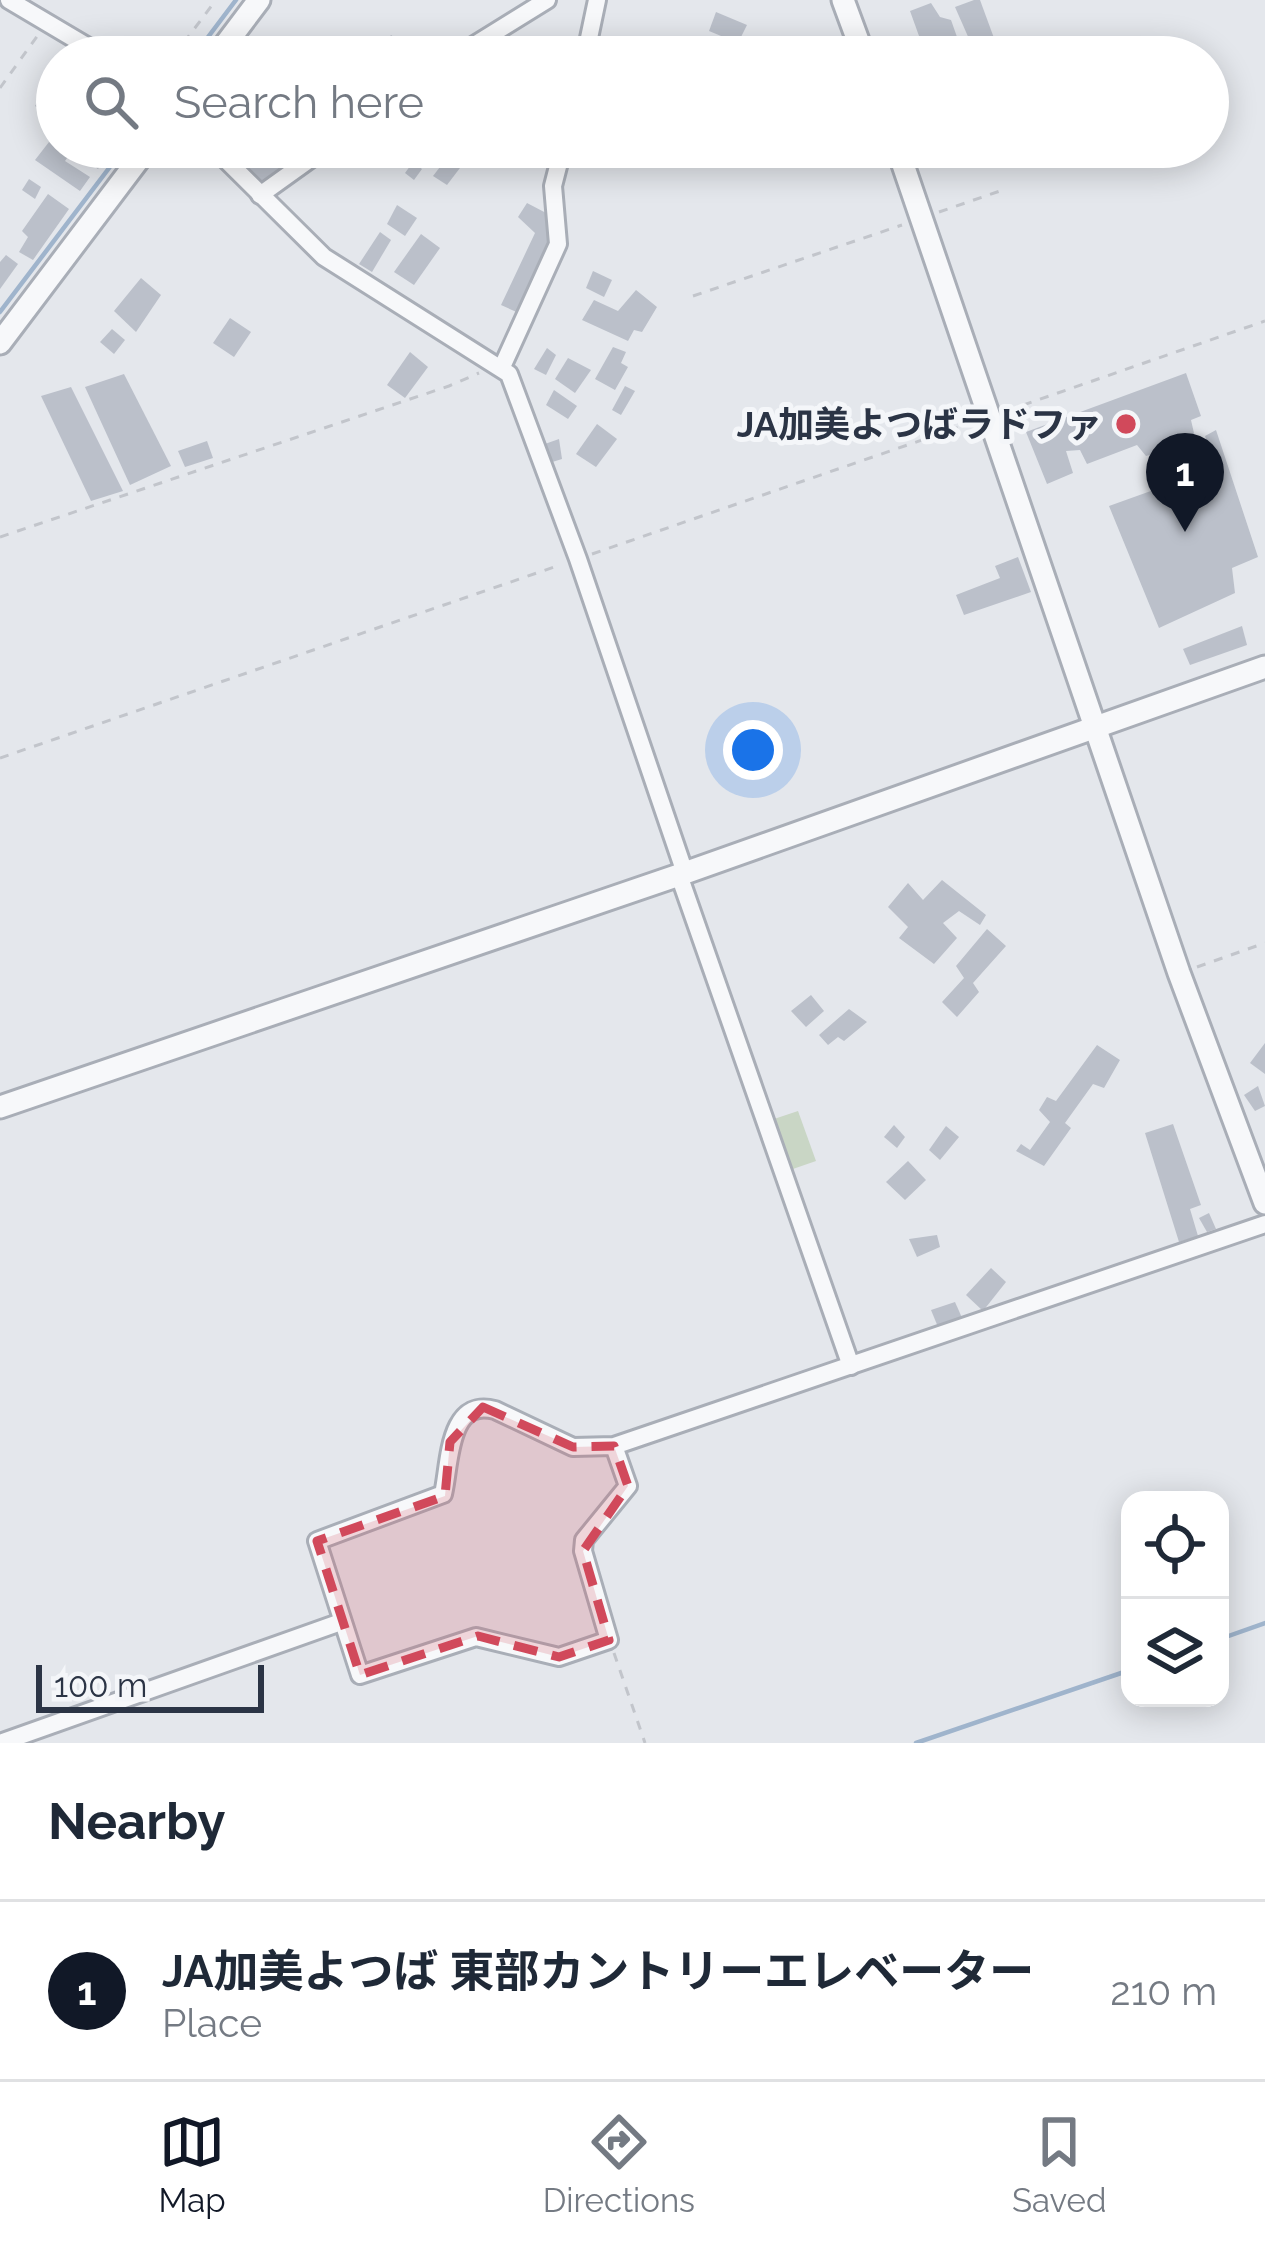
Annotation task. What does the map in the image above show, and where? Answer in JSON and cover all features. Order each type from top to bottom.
[{"type":"street","points":[[9,0],[69,36]]},
{"type":"street","points":[[232,36],[259,0]]},
{"type":"street","points":[[489,36],[547,0]]},
{"type":"street","points":[[589,36],[597,0]]},
{"type":"street","points":[[843,0],[856,36]]},
{"type":"street","points":[[0,343],[132,168]]},
{"type":"street","points":[[234,168],[324,257],[509,374],[578,559],[851,1366]]},
{"type":"street","points":[[260,195],[298,168]]},
{"type":"street","points":[[499,365],[558,244],[553,186],[558,168]]},
{"type":"street","points":[[904,168],[1179,973],[1265,1203]]},
{"type":"street","points":[[0,1107],[681,864],[1265,667]]},
{"type":"street","points":[[614,1446],[628,1486],[589,1532],[583,1551],[609,1640],[559,1657],[476,1637],[365,1676],[357,1670],[317,1541],[436,1499],[445,1488],[450,1442],[474,1409],[495,1410],[573,1448],[614,1446],[1265,1224]]},
{"type":"street","points":[[0,1743],[341,1622]]},
{"type":"path","points":[[189,36],[216,0]]},
{"type":"path","points":[[37,36],[46,23]]},
{"type":"path","points":[[0,88],[36,37]]},
{"type":"path","points":[[693,296],[1000,191]]},
{"type":"path","points":[[0,758],[1265,321]]},
{"type":"path","points":[[0,537],[499,365]]},
{"type":"path","points":[[1179,973],[1265,944]]},
{"type":"path","points":[[609,1640],[644,1743]]},
{"type":"highlighted area","points":[[483,1407],[573,1447],[614,1446],[628,1486],[583,1551],[609,1640],[559,1657],[478,1636],[360,1675],[317,1541],[445,1496],[450,1442]]},
{"type":"green space","points":[[798,1111],[816,1161],[790,1170],[774,1119]]},
{"type":"building","points":[[980,0],[993,36],[968,36],[955,7]]},
{"type":"building","points":[[931,3],[940,17],[951,20],[957,36],[919,36],[910,11]]},
{"type":"building","points":[[716,12],[747,25],[742,36],[709,31]]},
{"type":"building","points":[[47,168],[76,168],[90,177],[80,191]]},
{"type":"building","points":[[240,168],[288,169],[262,189]]},
{"type":"building","points":[[409,168],[422,169],[414,180],[405,173]]},
{"type":"building","points":[[439,168],[460,168],[447,185],[433,176]]},
{"type":"building","points":[[29,179],[41,187],[35,199],[22,190]]},
{"type":"building","points":[[48,194],[69,209],[33,260],[19,252],[28,237],[22,231]]},
{"type":"building","points":[[527,203],[548,214],[556,238],[521,314],[501,305],[535,233],[518,217]]},
{"type":"building","points":[[397,205],[417,218],[405,236],[387,224]]},
{"type":"building","points":[[380,232],[391,240],[372,272],[359,264]]},
{"type":"building","points":[[421,234],[440,248],[414,285],[394,272]]},
{"type":"building","points":[[6,255],[18,264],[0,289],[0,262]]},
{"type":"building","points":[[593,271],[612,280],[604,297],[586,288]]},
{"type":"building","points":[[141,278],[161,295],[136,332],[114,311]]},
{"type":"building","points":[[636,290],[657,307],[642,332],[634,330],[628,341],[582,320],[594,300],[618,311]]},
{"type":"building","points":[[230,318],[251,332],[234,357],[213,343]]},
{"type":"building","points":[[112,329],[125,340],[114,354],[100,342]]},
{"type":"building","points":[[613,347],[626,352],[621,363],[628,367],[615,390],[595,379]]},
{"type":"building","points":[[547,348],[556,355],[546,375],[534,369]]},
{"type":"building","points":[[410,352],[428,367],[405,398],[387,385]]},
{"type":"building","points":[[568,358],[591,370],[575,393],[555,379]]},
{"type":"building","points":[[1186,373],[1201,416],[1191,420],[1196,442],[1146,456],[1137,445],[1087,464],[1080,450],[1066,451],[1073,473],[1047,484],[1026,432]]},
{"type":"building","points":[[124,374],[171,466],[130,485],[85,387]]},
{"type":"building","points":[[625,386],[635,391],[621,415],[612,410]]},
{"type":"building","points":[[71,387],[123,491],[91,501],[41,396]]},
{"type":"building","points":[[554,390],[577,406],[568,419],[546,405]]},
{"type":"building","points":[[597,424],[617,439],[596,467],[576,454]]},
{"type":"building","points":[[1216,430],[1258,557],[1232,568],[1235,593],[1159,628],[1109,506],[1201,473],[1197,461],[1211,455],[1205,436]]},
{"type":"building","points":[[559,439],[562,459],[549,463],[542,445]]},
{"type":"building","points":[[207,441],[213,458],[185,467],[178,451]]},
{"type":"building","points":[[1018,557],[1031,592],[964,615],[956,595],[1000,578],[995,566]]},
{"type":"building","points":[[1242,626],[1247,645],[1190,665],[1183,649]]},
{"type":"building","points":[[942,880],[986,915],[980,925],[959,911],[943,923],[957,938],[934,964],[899,938],[908,927],[888,907],[908,883],[923,900]]},
{"type":"building","points":[[987,929],[1006,946],[973,983],[979,992],[957,1017],[942,1002],[964,978],[956,966]]},
{"type":"building","points":[[811,995],[824,1011],[806,1027],[791,1011]]},
{"type":"building","points":[[849,1009],[867,1022],[844,1041],[838,1037],[828,1045],[819,1035]]},
{"type":"building","points":[[1265,1043],[1265,1074],[1250,1063]]},
{"type":"building","points":[[1097,1045],[1120,1060],[1104,1088],[1093,1084],[1065,1123],[1071,1128],[1044,1166],[1016,1151],[1021,1144],[1030,1150],[1050,1122],[1039,1110],[1047,1097],[1056,1101]]},
{"type":"building","points":[[1258,1086],[1265,1106],[1255,1111],[1244,1095]]},
{"type":"building","points":[[1173,1124],[1201,1205],[1190,1209],[1198,1236],[1179,1242],[1145,1133]]},
{"type":"building","points":[[894,1125],[905,1137],[897,1148],[884,1137]]},
{"type":"building","points":[[946,1126],[959,1137],[940,1160],[929,1150]]},
{"type":"building","points":[[908,1161],[926,1180],[905,1200],[886,1182]]},
{"type":"building","points":[[1209,1213],[1216,1229],[1207,1232],[1199,1218]]},
{"type":"building","points":[[937,1235],[940,1247],[917,1257],[909,1239]]},
{"type":"building","points":[[991,1268],[1006,1282],[983,1311],[966,1295]]},
{"type":"building","points":[[955,1302],[963,1320],[938,1327],[931,1310]]},
{"type":"waterway","points":[[209,36],[236,0]]},
{"type":"waterway","points":[[0,312],[109,168]]},
{"type":"waterway","points":[[1229,1636],[1265,1623]]},
{"type":"waterway","points":[[916,1743],[1121,1673]]},
{"type":"place","name":"JA加美よつばラドファ","points":[[1126,424]]},
{"type":"place","name":"JA加美よつば 東部カントリーエレベーター","points":[[1185,532]]}]
